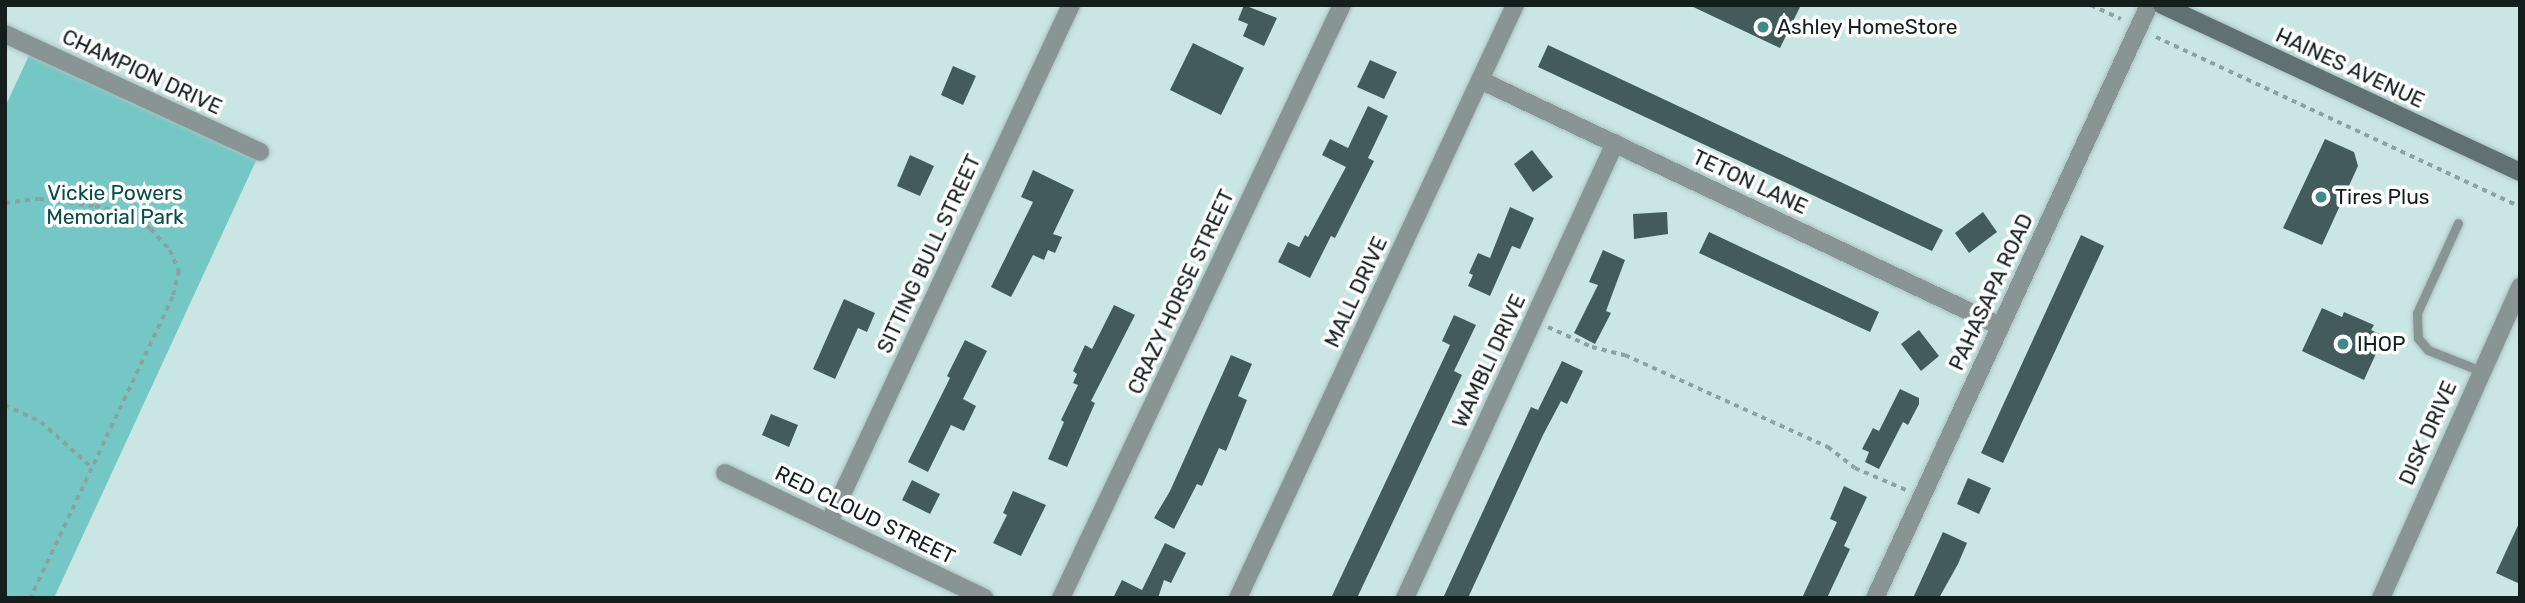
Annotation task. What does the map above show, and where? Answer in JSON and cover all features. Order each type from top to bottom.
[{"type":"main road","name":"HAINES AVENUE","points":[[2162,5],[2520,172]]},
{"type":"street","name":"SITTING BULL STREET","points":[[829,522],[1071,5]]},
{"type":"street","name":"CRAZY HORSE STREET","points":[[1061,598],[1342,5]]},
{"type":"street","name":"MALL DRIVE","points":[[1238,598],[1515,5]]},
{"type":"street","name":"PAHASAPA ROAD","points":[[1875,598],[2149,5]]},
{"type":"street","name":"CHAMPION DRIVE","points":[[5,34],[260,152]]},
{"type":"street","name":"TETON LANE","points":[[1480,80],[2000,326]]},
{"type":"street","name":"WAMBLI DRIVE","points":[[1405,598],[1615,143]]},
{"type":"street","name":"DISK DRIVE","points":[[2381,598],[2520,287]]},
{"type":"street","name":"RED CLOUD STREET","points":[[725,473],[985,598]]},
{"type":"lane","points":[[2458,223],[2417,313],[2418,338],[2428,349],[2481,371]]},
{"type":"path","points":[[2091,5],[2121,19]]},
{"type":"path","points":[[2156,37],[2520,208]]},
{"type":"path","points":[[5,203],[39,199],[95,206],[130,215],[151,229],[170,250],[178,271],[173,297],[31,598]]},
{"type":"path","points":[[1533,320],[1592,347],[1625,355],[1651,366],[1828,447],[1855,468],[1921,497]]},
{"type":"path","points":[[5,405],[41,422],[92,468]]},
{"type":"green space","name":"Vickie Powers Memorial Park","points":[[33,47],[260,152],[54,598],[5,598],[5,107]]},
{"type":"building","points":[[1244,5],[1277,18],[1264,46],[1243,36],[1248,24],[1238,20]]},
{"type":"building","name":"Ashley HomeStore","points":[[1689,5],[1801,5],[1780,48]]},
{"type":"building","points":[[1193,43],[1244,68],[1221,115],[1170,90]]},
{"type":"building","points":[[1548,45],[1943,230],[1932,251],[1538,67]]},
{"type":"building","points":[[1370,60],[1397,72],[1384,99],[1357,87]]},
{"type":"building","points":[[953,66],[976,76],[963,105],[941,95]]},
{"type":"building","points":[[1368,106],[1388,116],[1368,158],[1374,161],[1335,238],[1331,236],[1310,278],[1278,262],[1288,242],[1299,247],[1305,235],[1308,237],[1346,167],[1322,155],[1330,139],[1348,148]]},
{"type":"building","name":"Tires Plus","points":[[2325,139],[2354,152],[2358,166],[2322,245],[2283,228]]},
{"type":"building","points":[[1532,150],[1553,177],[1533,192],[1514,164]]},
{"type":"building","points":[[910,155],[934,166],[920,196],[897,186]]},
{"type":"building","points":[[1033,170],[1074,190],[1053,234],[1062,237],[1055,253],[1048,250],[1044,260],[1033,255],[1011,297],[991,287],[1033,202],[1021,197]]},
{"type":"building","points":[[1510,207],[1534,218],[1520,249],[1512,246],[1490,296],[1468,286],[1473,275],[1469,273],[1478,253],[1490,258]]},
{"type":"building","points":[[1667,212],[1668,234],[1634,239],[1633,214]]},
{"type":"building","points":[[1983,212],[1997,232],[1969,253],[1955,233]]},
{"type":"building","points":[[1709,232],[1879,312],[1870,332],[1699,253]]},
{"type":"building","points":[[2081,235],[2104,246],[2003,463],[1981,453]]},
{"type":"building","points":[[1603,250],[1625,260],[1606,311],[1611,313],[1595,344],[1574,333],[1598,285],[1589,282]]},
{"type":"building","points":[[844,299],[875,313],[867,332],[858,328],[835,379],[813,369]]},
{"type":"building","points":[[1114,305],[1135,315],[1091,401],[1095,403],[1067,467],[1048,459],[1064,422],[1061,420],[1078,385],[1073,383],[1077,374],[1073,371],[1085,345],[1092,349]]},
{"type":"building","name":"IHOP","points":[[2322,308],[2342,317],[2344,312],[2374,325],[2371,330],[2384,336],[2364,380],[2302,351]]},
{"type":"building","points":[[1454,315],[1476,325],[1454,371],[1462,375],[1357,598],[1331,598],[1450,345],[1442,341]]},
{"type":"building","points":[[1919,330],[1939,356],[1921,371],[1901,344]]},
{"type":"building","points":[[965,340],[987,351],[963,399],[976,406],[964,431],[951,425],[928,472],[908,462],[950,378],[947,376]]},
{"type":"building","points":[[1231,355],[1252,364],[1238,396],[1247,400],[1226,451],[1219,448],[1202,486],[1197,484],[1174,529],[1154,518],[1170,491]]},
{"type":"building","points":[[1562,361],[1583,371],[1567,404],[1561,401],[1543,435],[1468,598],[1443,598],[1531,407],[1538,410]]},
{"type":"building","points":[[1900,389],[1919,398],[1919,404],[1908,425],[1903,422],[1879,469],[1865,462],[1869,452],[1862,449],[1873,428],[1879,431]]},
{"type":"building","points":[[771,414],[798,425],[789,447],[762,435]]},
{"type":"building","points":[[1968,478],[1991,488],[1979,514],[1957,504]]},
{"type":"building","points":[[912,480],[940,494],[930,514],[902,500]]},
{"type":"building","points":[[1844,486],[1867,497],[1844,546],[1850,549],[1827,598],[1802,598],[1837,522],[1830,519]]},
{"type":"building","points":[[1013,491],[1046,505],[1021,556],[993,543],[1007,515],[1003,513]]},
{"type":"building","points":[[2520,521],[2520,584],[2496,573]]},
{"type":"building","points":[[1943,532],[1967,543],[1958,564],[1939,598],[1913,598]]},
{"type":"building","points":[[1165,543],[1186,553],[1171,583],[1164,580],[1158,598],[1113,598],[1122,580],[1142,590]]},
{"type":"place","name":"Ashley HomeStore","points":[[1763,27]]},
{"type":"place","name":"Tires Plus","points":[[2321,197]]},
{"type":"place","name":"IHOP","points":[[2343,344]]}]
